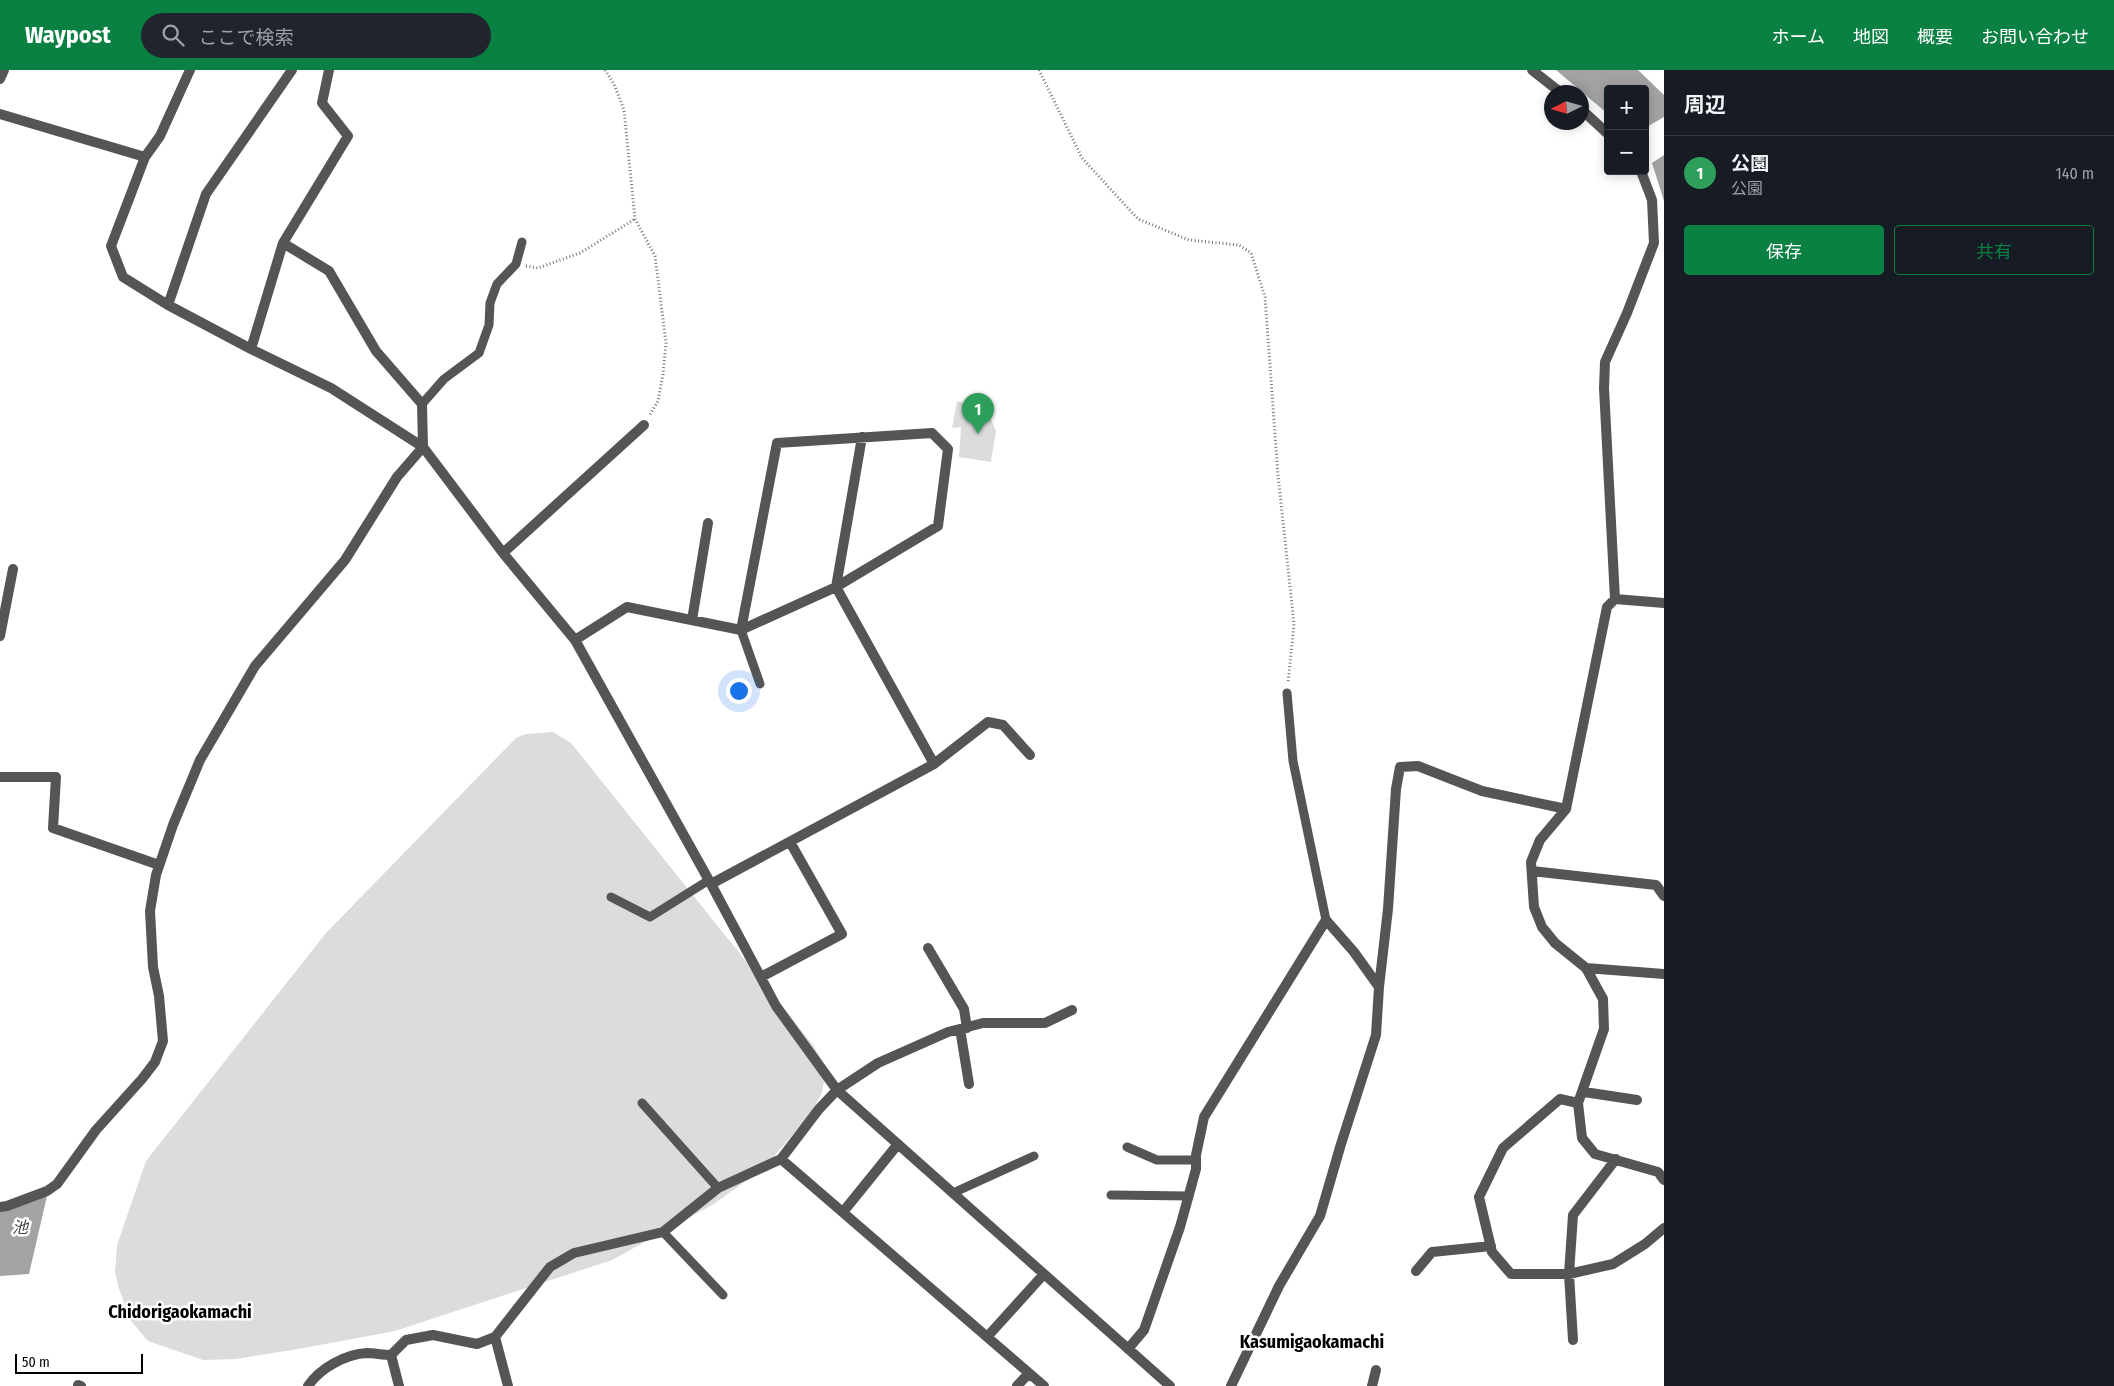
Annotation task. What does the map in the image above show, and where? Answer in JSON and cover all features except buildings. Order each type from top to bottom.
[{"type":"street","points":[[0,79],[4,70]]},
{"type":"street","points":[[190,70],[160,136],[145,157],[111,246],[123,277],[168,305],[251,349],[331,388],[423,447],[503,553],[575,640],[710,882],[776,1006],[838,1090],[1170,1386]]},
{"type":"street","points":[[168,305],[206,194],[292,70]]},
{"type":"street","points":[[251,349],[283,243],[348,136],[322,103],[329,70]]},
{"type":"street","points":[[1532,70],[1551,85]]},
{"type":"street","points":[[0,114],[145,157]]},
{"type":"street","points":[[1589,116],[1604,130]]},
{"type":"street","points":[[1643,175],[1652,200],[1654,243],[1627,313],[1605,362],[1604,388],[1615,598],[1607,607],[1566,809],[1540,840],[1531,862],[1534,906],[1542,926],[1556,943],[1586,968],[1603,999],[1604,1029],[1584,1092],[1578,1103],[1582,1138],[1595,1154],[1658,1172],[1664,1180]]},
{"type":"street","points":[[0,1207],[47,1191],[57,1184],[96,1130],[155,1062],[163,1041],[159,996],[153,967],[150,911],[160,865],[173,824],[200,760],[254,666],[345,560],[397,477],[423,447],[422,404],[376,351],[329,271],[283,243]]},
{"type":"street","points":[[503,553],[644,425]]},
{"type":"street","points":[[575,640],[627,607],[741,630],[836,587],[938,526],[948,449],[932,432],[777,443],[741,630]]},
{"type":"street","points":[[862,437],[836,587],[934,764]]},
{"type":"street","points":[[692,620],[708,524]]},
{"type":"street","points":[[0,636],[13,569]]},
{"type":"street","points":[[1615,598],[1664,603]]},
{"type":"street","points":[[710,882],[790,842],[934,764],[988,722],[1003,726],[1030,755]]},
{"type":"street","points":[[1231,1386],[1279,1286],[1320,1216],[1376,1035],[1379,987],[1388,908],[1396,789],[1400,767],[1418,766],[1482,791],[1566,809]]},
{"type":"street","points":[[0,777],[56,777],[53,828],[160,865]]},
{"type":"street","points":[[761,977],[842,934],[790,842]]},
{"type":"street","points":[[1532,871],[1656,885],[1664,896]]},
{"type":"street","points":[[1128,1349],[1144,1330],[1163,1280],[1196,1169],[1204,1117],[1326,920],[1354,952],[1379,987]]},
{"type":"street","points":[[928,948],[964,1009],[963,1028],[969,1084]]},
{"type":"street","points":[[1586,968],[1664,974]]},
{"type":"street","points":[[308,1386],[312,1380],[335,1362],[365,1353],[391,1355],[406,1340],[433,1335],[476,1344],[496,1337],[550,1267],[574,1253],[663,1232],[718,1188],[781,1159],[819,1109],[838,1090],[878,1063],[963,1028],[983,1023],[1045,1023],[1072,1010]]},
{"type":"street","points":[[1584,1092],[1637,1100]]},
{"type":"street","points":[[1578,1103],[1560,1099],[1503,1148],[1479,1197],[1492,1252],[1510,1274],[1569,1274],[1613,1264],[1645,1244],[1664,1228]]},
{"type":"street","points":[[842,1212],[898,1144]]},
{"type":"street","points":[[781,1159],[1044,1386]]},
{"type":"street","points":[[1573,1340],[1569,1274],[1573,1215],[1616,1159]]},
{"type":"street","points":[[1416,1272],[1432,1252],[1491,1246]]},
{"type":"street","points":[[987,1337],[1044,1274]]},
{"type":"street","points":[[496,1337],[508,1386]]},
{"type":"street","points":[[391,1355],[399,1386]]},
{"type":"street","points":[[1372,1386],[1376,1370]]},
{"type":"street","points":[[1017,1386],[1029,1373]]},
{"type":"lane","points":[[422,404],[444,379],[479,352],[489,325],[490,303],[497,284],[516,264],[522,242]]},
{"type":"lane","points":[[741,630],[760,684]]},
{"type":"lane","points":[[1287,693],[1293,761],[1326,920]]},
{"type":"lane","points":[[611,897],[650,917],[710,882]]},
{"type":"lane","points":[[642,1103],[718,1188]]},
{"type":"lane","points":[[1127,1147],[1157,1160],[1196,1160]]},
{"type":"lane","points":[[953,1193],[1034,1156]]},
{"type":"lane","points":[[1111,1195],[1188,1196]]},
{"type":"lane","points":[[663,1232],[723,1295]]},
{"type":"path","points":[[605,70],[614,84],[624,110],[635,219],[655,256],[666,343],[664,374],[658,401],[644,425]]},
{"type":"path","points":[[1039,70],[1082,158],[1138,219],[1189,240],[1239,244],[1252,253],[1265,297],[1278,475],[1294,624],[1287,693]]},
{"type":"path","points":[[516,264],[538,268],[580,253],[635,219]]},
{"type":"shaded area","points":[[957,401],[987,410],[996,431],[991,462],[959,457],[961,427],[952,428]]},
{"type":"shaded area","points":[[553,732],[571,743],[813,1045],[824,1064],[825,1075],[822,1092],[813,1111],[764,1168],[714,1204],[612,1260],[395,1331],[298,1349],[236,1359],[203,1360],[148,1341],[131,1321],[115,1272],[117,1245],[146,1161],[326,933],[516,738],[526,734]]},
{"type":"water","points":[[1556,70],[1638,70],[1664,95],[1664,117],[1649,126],[1649,85],[1604,85],[1604,111],[1589,98],[1589,85],[1574,85]]},
{"type":"water","points":[[1664,155],[1664,201],[1652,163]]},
{"type":"water","name":"池","points":[[47,1196],[29,1274],[0,1276],[0,1211]]},
{"type":"place","name":"公園","points":[[978,434]]},
{"type":"district","name":"Chidorigaokamachi","points":[[180,1312]]},
{"type":"district","name":"Kasumigaokamachi","points":[[1312,1342]]}]
